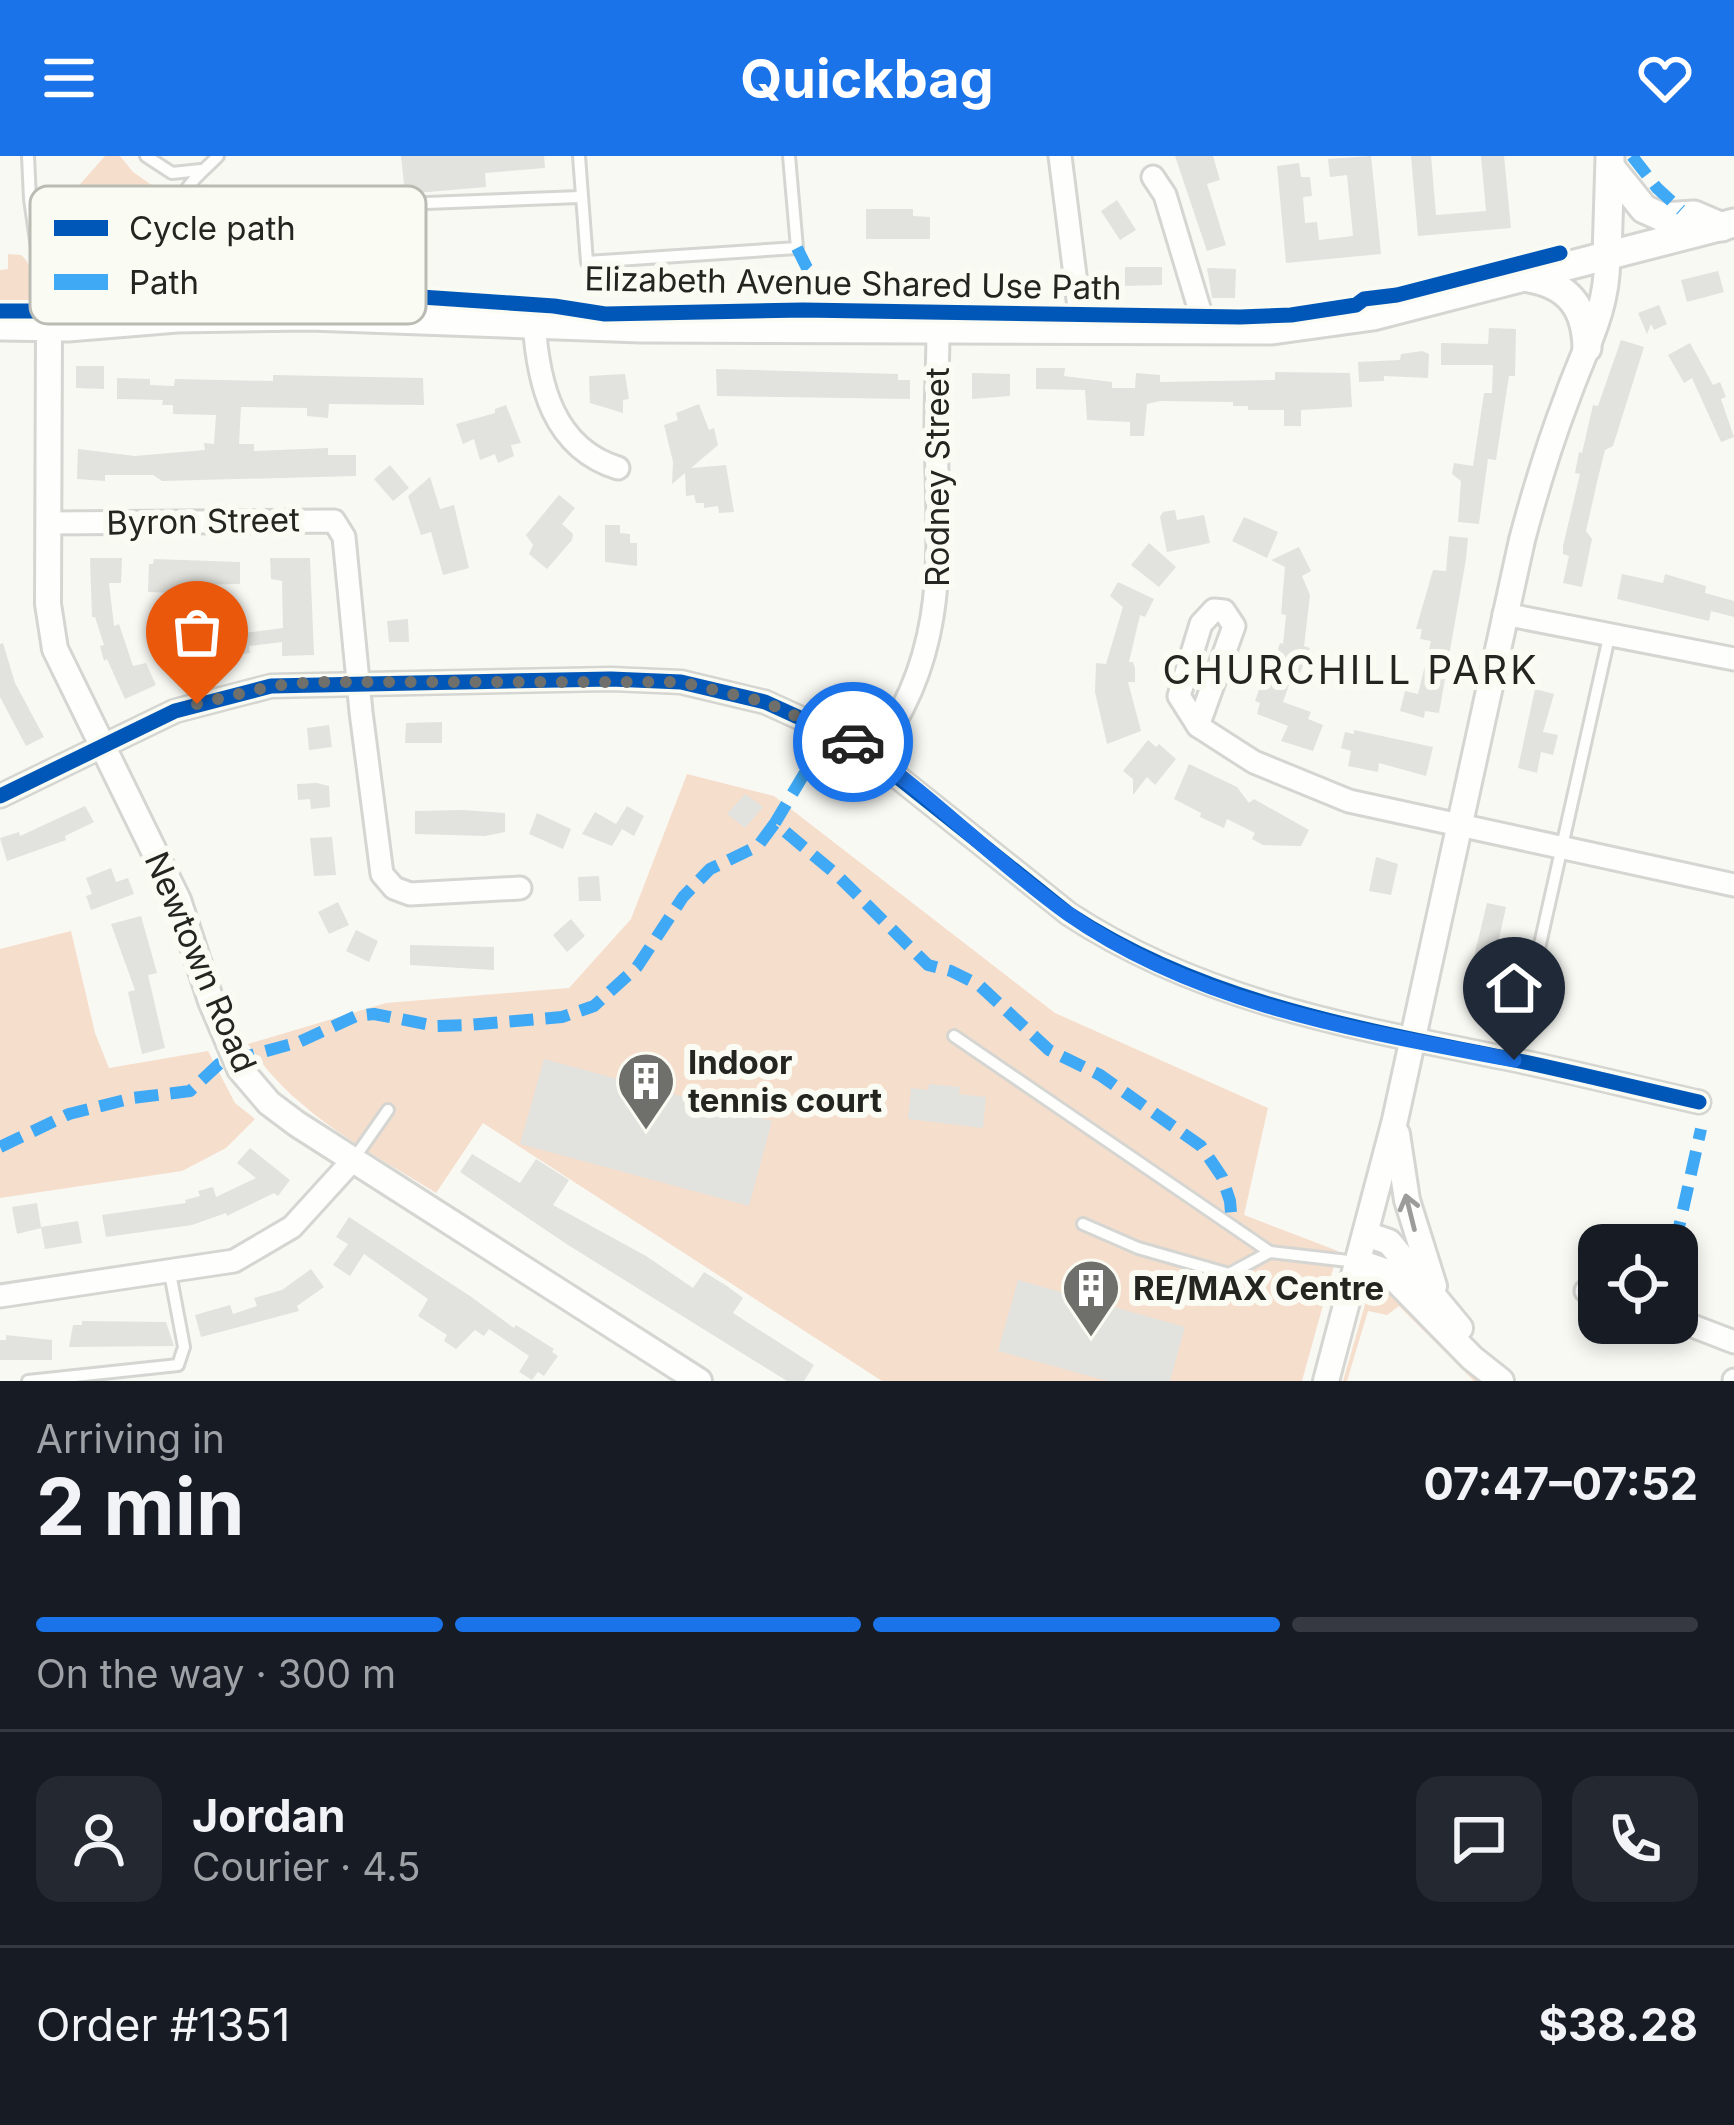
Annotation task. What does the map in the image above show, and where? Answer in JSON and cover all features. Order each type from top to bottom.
[{"type":"main road","points":[[1610,162],[1644,209],[1662,217],[1694,215],[1728,225]]},
{"type":"main road","points":[[1607,256],[1610,162]]},
{"type":"main road","points":[[426,319],[641,328],[1272,330],[1346,321],[1728,225]]},
{"type":"main road","points":[[1525,277],[1561,287],[1578,303],[1587,348]]},
{"type":"main road","points":[[0,326],[82,324]]},
{"type":"street","points":[[1060,156],[1082,331]]},
{"type":"street","points":[[1153,177],[1165,195],[1206,331]]},
{"type":"street","points":[[1326,1381],[1395,1120],[1504,614],[1541,466],[1606,290],[1607,256]]},
{"type":"street","points":[[534,322],[542,380],[553,410],[585,454],[618,468]]},
{"type":"street","name":"Newtown Road","points":[[49,326],[50,631],[60,664],[178,900],[211,1001],[240,1069],[269,1103],[699,1381]]},
{"type":"street","name":"Rodney Street","points":[[873,755],[915,681],[937,600],[938,329]]},
{"type":"street","name":"Byron Street","points":[[50,523],[334,521],[344,537],[359,683]]},
{"type":"street","points":[[1198,726],[1234,626],[1224,611],[1207,614],[1179,696],[1198,726],[1232,750],[1310,788],[1460,827],[1734,885]]},
{"type":"street","points":[[1504,614],[1734,659]]},
{"type":"street","points":[[0,796],[175,711],[236,693],[291,684],[681,682],[736,693],[831,730],[873,755],[1030,885],[1126,950],[1183,976],[1254,1002],[1699,1102]]},
{"type":"street","points":[[359,683],[382,874],[394,888],[410,893],[520,888]]},
{"type":"street","points":[[1395,1120],[1410,1213],[1439,1300]]},
{"type":"street","points":[[0,1296],[223,1265],[261,1248],[297,1222],[353,1160]]},
{"type":"street","points":[[1366,1234],[1384,1238],[1439,1300],[1496,1376]]},
{"type":"street","points":[[1359,1262],[1388,1272],[1472,1358],[1496,1376]]},
{"type":"street","points":[[1698,1328],[1734,1342]]},
{"type":"lane","points":[[28,156],[31,186]]},
{"type":"lane","points":[[146,156],[172,173],[201,170]]},
{"type":"lane","points":[[191,186],[218,156]]},
{"type":"lane","points":[[579,156],[587,262],[796,248],[789,156]]},
{"type":"lane","points":[[426,204],[580,197]]},
{"type":"lane","points":[[1514,1060],[1609,637]]},
{"type":"lane","points":[[954,1036],[1270,1252],[1359,1262]]},
{"type":"lane","points":[[353,1160],[388,1109]]},
{"type":"lane","points":[[1083,1224],[1138,1249],[1229,1274],[1270,1252]]},
{"type":"lane","points":[[28,1381],[178,1365],[184,1346],[170,1273]]},
{"type":"shaded area","points":[[105,156],[120,156],[153,186],[78,186]]},
{"type":"shaded area","points":[[8,254],[21,255],[29,266],[29,308],[0,308],[0,270],[8,269]]},
{"type":"shaded area","points":[[687,774],[774,796],[1055,1013],[1268,1108],[1244,1215],[1338,1251],[1302,1381],[882,1381],[483,1123],[436,1193],[309,1110],[248,1044],[386,1003],[569,988],[631,919]]},
{"type":"shaded area","points":[[71,931],[95,1033],[109,1068],[208,1051],[235,1103],[255,1119],[226,1148],[182,1171],[0,1198],[0,949]]},
{"type":"shaded area","points":[[1379,1286],[1391,1290],[1479,1381],[1399,1306],[1387,1315],[1368,1311],[1347,1381],[1343,1381],[1368,1294]]},
{"type":"building","points":[[401,156],[544,156],[545,168],[485,173],[486,187],[426,192],[426,186],[404,186]]},
{"type":"building","points":[[1175,156],[1213,156],[1220,180],[1207,184],[1226,245],[1207,251]]},
{"type":"building","points":[[1371,156],[1381,254],[1286,263],[1277,166],[1299,163],[1301,177],[1310,177],[1312,196],[1303,197],[1305,223],[1317,222],[1319,240],[1353,236],[1347,175],[1330,177],[1328,159]]},
{"type":"building","points":[[1411,156],[1431,156],[1436,215],[1486,211],[1481,156],[1504,156],[1511,228],[1418,236]]},
{"type":"building","points":[[1117,200],[1136,230],[1120,240],[1101,211]]},
{"type":"building","points":[[866,209],[913,209],[913,216],[930,217],[930,239],[866,239]]},
{"type":"building","points":[[1125,267],[1162,267],[1162,285],[1125,286]]},
{"type":"building","points":[[1207,268],[1236,269],[1235,298],[1212,298]]},
{"type":"building","points":[[1718,271],[1724,292],[1687,302],[1681,280]]},
{"type":"building","points":[[1659,305],[1667,324],[1654,330],[1651,324],[1647,334],[1638,313]]},
{"type":"building","points":[[1489,328],[1516,329],[1515,376],[1509,376],[1496,460],[1488,459],[1479,524],[1458,522],[1461,481],[1452,474],[1454,463],[1473,466],[1484,393],[1492,393],[1493,365],[1441,365],[1441,343],[1488,344]]},
{"type":"building","points":[[1621,340],[1644,347],[1613,446],[1605,450],[1586,531],[1592,539],[1582,587],[1563,583],[1569,556],[1563,554],[1563,546],[1580,474],[1575,473],[1579,452]]},
{"type":"building","points":[[1690,343],[1713,385],[1720,382],[1734,437],[1721,442],[1692,378],[1684,383],[1668,355]]},
{"type":"building","points":[[1401,354],[1429,354],[1428,378],[1384,376],[1384,381],[1359,382],[1358,362],[1400,360]]},
{"type":"building","points":[[76,366],[104,366],[104,389],[76,388]]},
{"type":"building","points":[[1036,368],[1065,368],[1064,376],[1112,382],[1112,388],[1135,388],[1136,373],[1160,375],[1160,382],[1275,380],[1275,372],[1350,373],[1352,407],[1301,410],[1301,426],[1284,426],[1284,410],[1248,410],[1233,402],[1160,401],[1147,404],[1144,436],[1130,436],[1130,422],[1087,420],[1085,390],[1036,389]]},
{"type":"building","points":[[716,369],[898,374],[898,380],[910,380],[910,399],[717,396]]},
{"type":"building","points":[[972,373],[1010,374],[1010,396],[972,399]]},
{"type":"building","points":[[625,374],[629,399],[623,400],[623,413],[590,403],[589,376]]},
{"type":"building","points":[[273,375],[423,378],[424,405],[329,404],[328,418],[307,416],[307,408],[241,407],[239,444],[254,444],[254,451],[328,448],[328,455],[356,455],[356,476],[162,481],[153,475],[105,475],[105,481],[77,479],[78,449],[135,456],[205,450],[204,443],[214,444],[216,415],[173,414],[173,405],[162,405],[163,400],[117,399],[117,378],[174,386],[175,379],[273,381]]},
{"type":"building","points":[[699,404],[718,445],[691,468],[726,465],[734,512],[719,513],[718,506],[704,508],[694,495],[686,496],[685,473],[672,484],[673,462],[664,425],[678,420],[676,413]]},
{"type":"building","points":[[506,405],[521,443],[511,445],[514,456],[498,463],[495,454],[480,460],[474,439],[463,444],[456,424]]},
{"type":"building","points":[[390,465],[409,488],[393,501],[374,479]]},
{"type":"building","points":[[430,477],[440,509],[454,505],[469,568],[443,575],[431,532],[421,535],[408,496]]},
{"type":"building","points":[[559,495],[575,508],[562,524],[573,534],[547,569],[529,554],[533,545],[526,535]]},
{"type":"building","points":[[1175,510],[1177,520],[1204,515],[1210,543],[1167,552],[1160,517]]},
{"type":"building","points":[[1244,517],[1278,532],[1267,558],[1232,541]]},
{"type":"building","points":[[605,525],[620,525],[620,533],[630,534],[630,543],[637,543],[637,566],[605,562]]},
{"type":"building","points":[[1449,536],[1468,538],[1466,559],[1439,713],[1425,711],[1424,718],[1400,711],[1405,691],[1418,694],[1431,641],[1420,639],[1422,629],[1416,629],[1433,570],[1446,571]]},
{"type":"building","points":[[1149,543],[1176,567],[1159,587],[1131,565]]},
{"type":"building","points":[[1299,547],[1311,571],[1302,576],[1310,595],[1304,646],[1310,648],[1300,673],[1294,671],[1283,702],[1311,712],[1308,719],[1323,725],[1313,751],[1281,741],[1288,726],[1257,714],[1260,703],[1255,701],[1283,644],[1285,567],[1271,560]]},
{"type":"building","points":[[90,558],[122,558],[121,583],[109,583],[114,626],[119,624],[133,666],[146,663],[156,685],[125,699],[107,659],[104,661],[100,646],[104,645],[92,617]]},
{"type":"building","points":[[270,558],[310,558],[314,655],[282,656],[282,642],[249,646],[250,653],[171,663],[166,640],[201,632],[203,638],[283,628],[282,581],[271,579]]},
{"type":"building","points":[[154,559],[240,562],[240,584],[148,592],[149,564]]},
{"type":"building","points":[[1622,574],[1663,583],[1665,574],[1706,586],[1705,593],[1734,601],[1734,617],[1711,611],[1709,621],[1617,599]]},
{"type":"building","points":[[1118,582],[1154,599],[1145,617],[1140,615],[1129,662],[1135,668],[1135,682],[1128,682],[1141,731],[1107,744],[1095,692],[1096,663],[1106,664],[1123,607],[1110,596]]},
{"type":"building","points":[[408,619],[409,642],[389,642],[387,621]]},
{"type":"building","points":[[3,643],[15,683],[44,737],[26,746],[0,697]]},
{"type":"building","points":[[1535,689],[1554,694],[1543,732],[1558,735],[1553,755],[1541,752],[1537,773],[1518,768]]},
{"type":"building","points":[[442,722],[442,743],[405,743],[406,723]]},
{"type":"building","points":[[329,725],[332,747],[309,750],[307,728]]},
{"type":"building","points":[[1354,730],[1433,747],[1426,776],[1379,763],[1378,772],[1348,766],[1351,751],[1341,748],[1345,732],[1354,734]]},
{"type":"building","points":[[1148,740],[1176,759],[1155,785],[1147,777],[1133,795],[1133,779],[1123,771]]},
{"type":"building","points":[[1189,764],[1237,787],[1249,803],[1254,799],[1309,830],[1301,846],[1263,845],[1252,839],[1255,833],[1227,819],[1224,828],[1174,799]]},
{"type":"building","points":[[297,784],[329,786],[330,807],[311,809],[310,799],[298,800]]},
{"type":"building","points":[[745,794],[763,807],[745,828],[727,814]]},
{"type":"building","points":[[85,806],[94,822],[65,836],[66,840],[7,861],[0,838],[19,832],[20,836]]},
{"type":"building","points":[[627,806],[644,816],[634,836],[622,829],[612,846],[582,834],[595,812],[616,824]]},
{"type":"building","points":[[415,811],[505,813],[505,832],[415,834]]},
{"type":"building","points":[[537,813],[571,829],[563,849],[529,834]]},
{"type":"building","points":[[332,837],[336,875],[314,876],[310,838]]},
{"type":"building","points":[[1376,857],[1398,864],[1391,895],[1369,891]]},
{"type":"building","points":[[111,868],[116,882],[128,878],[134,894],[91,910],[86,878]]},
{"type":"building","points":[[599,876],[601,901],[579,901],[578,877]]},
{"type":"building","points":[[338,902],[349,925],[329,934],[318,912]]},
{"type":"building","points":[[1487,903],[1506,907],[1489,984],[1472,981],[1470,973]]},
{"type":"building","points":[[141,916],[157,973],[148,975],[165,1048],[142,1054],[128,992],[135,990],[111,924]]},
{"type":"building","points":[[571,919],[585,936],[567,952],[553,935]]},
{"type":"building","points":[[356,930],[378,941],[369,962],[346,951]]},
{"type":"building","points":[[410,945],[494,947],[494,970],[410,965]]},
{"type":"building","name":"Indoor tennis court","points":[[544,1059],[772,1121],[749,1206],[520,1144]]},
{"type":"building","points":[[929,1084],[960,1087],[959,1094],[986,1097],[983,1128],[908,1119],[911,1088],[928,1090]]},
{"type":"building","points":[[250,1148],[290,1180],[278,1196],[274,1193],[227,1216],[192,1225],[106,1237],[102,1215],[186,1203],[200,1196],[198,1191],[213,1187],[216,1197],[256,1178],[237,1163]]},
{"type":"building","points":[[472,1154],[520,1183],[536,1159],[569,1180],[553,1205],[693,1288],[704,1272],[727,1286],[743,1298],[733,1313],[814,1365],[804,1381],[787,1381],[460,1172]]},
{"type":"building","points":[[37,1203],[41,1227],[78,1221],[82,1243],[45,1249],[41,1228],[17,1234],[12,1207]]},
{"type":"building","points":[[349,1217],[514,1328],[554,1349],[558,1356],[544,1376],[538,1372],[532,1380],[519,1372],[529,1356],[489,1329],[484,1336],[475,1330],[456,1349],[444,1341],[447,1335],[418,1316],[428,1299],[364,1254],[350,1276],[333,1265],[348,1244],[336,1237]]},
{"type":"building","points":[[311,1269],[324,1287],[297,1306],[299,1311],[201,1337],[195,1315],[230,1305],[233,1314],[257,1306],[254,1298],[282,1290]]},
{"type":"building","name":"RE/MAX Centre","points":[[1018,1280],[1185,1327],[1170,1381],[1108,1381],[998,1351]]},
{"type":"building","points":[[82,1321],[166,1322],[174,1346],[69,1347],[73,1325],[82,1325]]},
{"type":"building","points":[[6,1335],[52,1340],[52,1360],[0,1360],[0,1340],[6,1340]]},
{"type":"marked path","points":[[1632,156],[1681,210]]},
{"type":"marked path","points":[[797,248],[807,268],[850,311]]},
{"type":"marked path","points":[[823,742],[775,823],[837,875],[928,965],[979,985],[1049,1050],[1100,1075],[1201,1146],[1222,1177],[1232,1224]]},
{"type":"marked path","points":[[0,1147],[69,1114],[133,1098],[190,1091],[219,1064],[299,1042],[356,1016],[467,1025],[562,1017],[594,1006],[637,967],[683,897],[710,869],[758,846],[775,823]]},
{"type":"marked path","points":[[1680,1224],[1701,1129]]},
{"type":"cycle path","name":"Elizabeth Avenue Shared Use Path","points":[[426,297],[605,314],[803,310],[1240,317],[1356,305],[1364,299],[1397,295],[1560,253]]},
{"type":"cycle path","name":"Elizabeth Avenue Shared Use Path","points":[[0,311],[30,311]]},
{"type":"cycle path","points":[[0,796],[175,711],[271,686],[611,679],[681,682],[765,702],[855,743],[1069,914],[1173,969],[1338,1023],[1699,1102]]},
{"type":"way so far","points":[[197,704],[272,686],[314,682],[655,680],[747,696],[800,715],[853,742]]},
{"type":"place","name":"Indoor tennis court","points":[[646,1132]]},
{"type":"place","name":"RE/MAX Centre","points":[[1091,1339]]},
{"type":"district","name":"CHURCHILL PARK","points":[[1351,669]]},
{"type":"route","points":[[853,742],[1030,885],[1106,939],[1146,960],[1289,1012],[1514,1060]]}]
